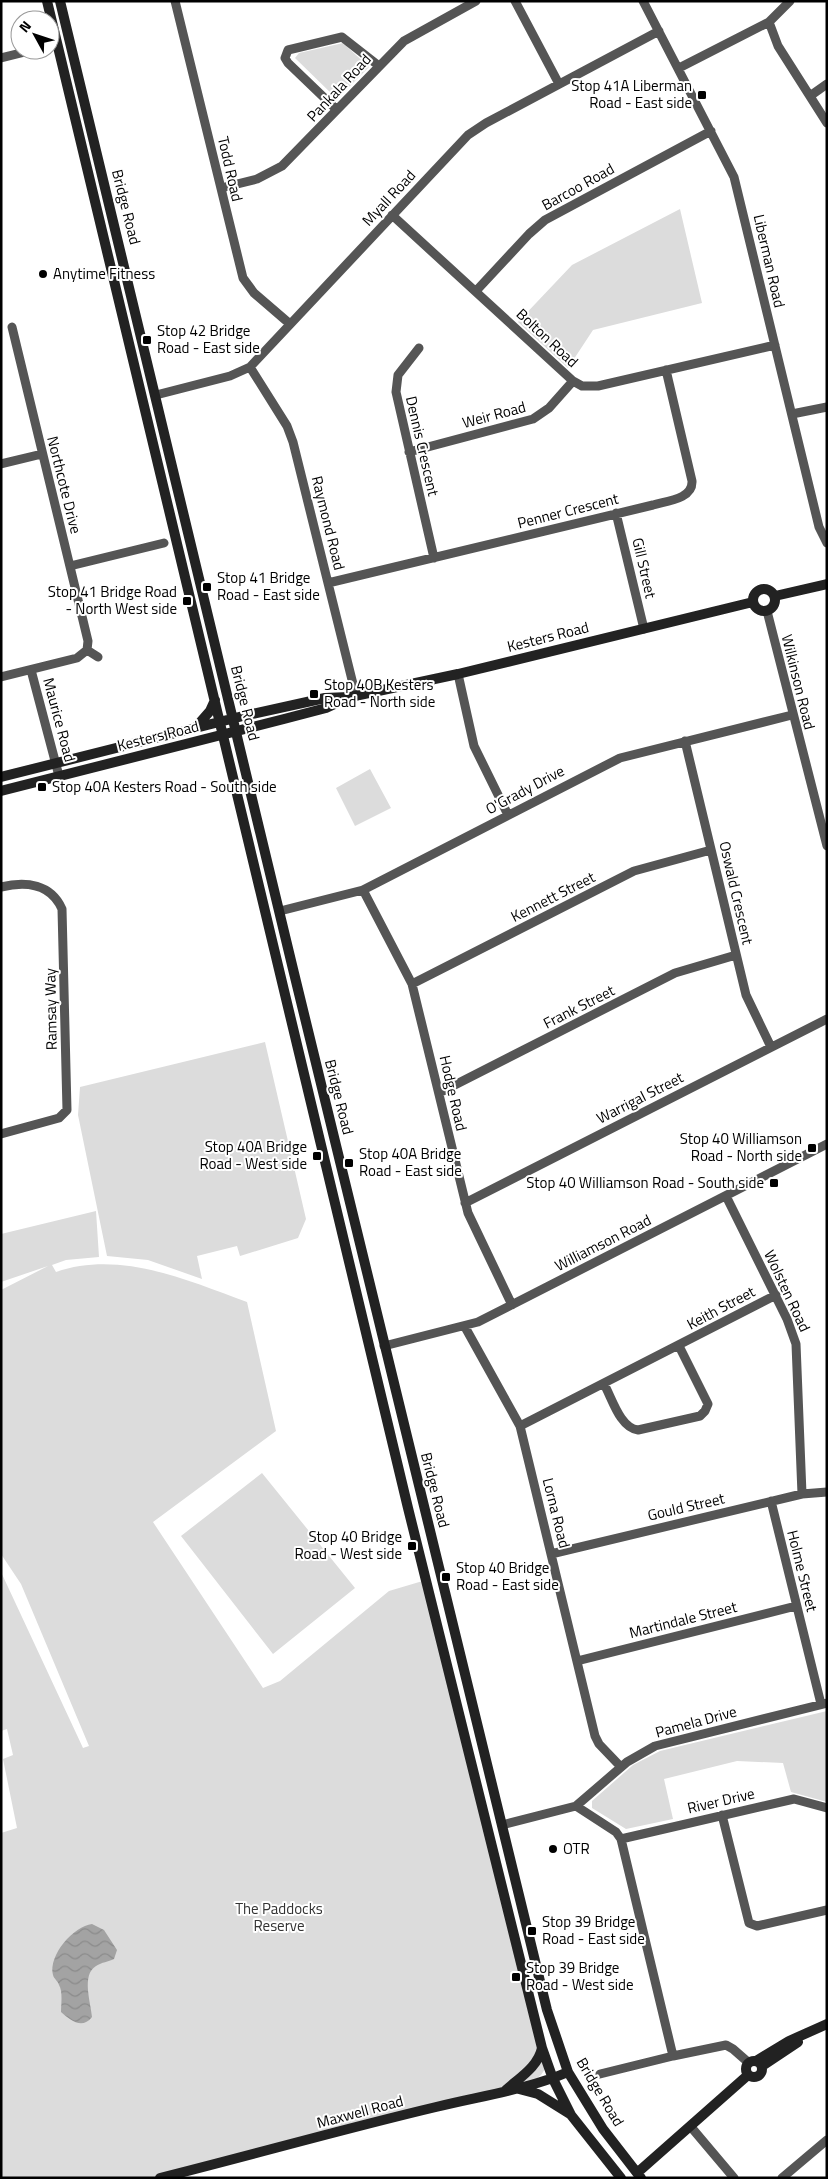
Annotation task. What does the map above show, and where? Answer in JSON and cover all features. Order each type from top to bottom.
[{"type":"main road","name":"Bridge Road","points":[[60,1],[384,1346],[547,2010],[568,2072],[603,2129],[638,2176]]},
{"type":"main road","points":[[60,44],[70,41]]},
{"type":"main road","name":"Bridge Road","points":[[58,60],[143,398],[400,1476],[474,1779],[489,1828],[542,2048],[553,2079],[571,2115],[621,2178]]},
{"type":"main road","points":[[143,398],[156,395]]},
{"type":"main road","points":[[774,596],[827,584]]},
{"type":"main road","points":[[761,590],[769,590],[774,596],[774,606],[766,611],[757,609],[753,602],[755,594],[761,590]]},
{"type":"main road","name":"Kesters Road","points":[[1,791],[326,708],[353,697],[458,674],[753,602]]},
{"type":"main road","name":"Kesters Road","points":[[1,777],[233,718],[325,698],[353,697]]},
{"type":"main road","points":[[196,727],[210,711],[215,700]]},
{"type":"main road","points":[[266,915],[280,911]]},
{"type":"main road","points":[[339,1216],[352,1212]]},
{"type":"main road","points":[[370,1349],[384,1346]]},
{"type":"main road","points":[[400,1476],[415,1472]]},
{"type":"main road","points":[[489,1828],[502,1825]]},
{"type":"main road","points":[[756,2063],[759,2076],[754,2078],[748,2075],[746,2069],[789,2041],[827,2024]]},
{"type":"main road","points":[[505,2090],[533,2066],[540,2058],[542,2048]]},
{"type":"main road","name":"Maxwell Road","points":[[160,2178],[553,2079],[568,2072]]},
{"type":"main road","points":[[638,2176],[748,2075]]},
{"type":"main road","points":[[516,2088],[538,2094],[571,2115]]},
{"type":"street","name":"Todd Road","points":[[175,1],[244,281],[254,293],[290,324]]},
{"type":"street","name":"Pankala Road","points":[[221,188],[257,179],[278,169],[299,151],[378,66],[408,38],[476,1]]},
{"type":"street","points":[[515,1],[559,84]]},
{"type":"street","name":"Liberman Road","points":[[643,1],[712,131],[735,180],[819,527],[827,543]]},
{"type":"street","points":[[679,68],[769,22],[790,1]]},
{"type":"street","points":[[769,22],[778,46],[827,123]]},
{"type":"street","name":"Myall Road","points":[[156,395],[230,376],[250,367],[468,135],[659,31]]},
{"type":"street","points":[[337,110],[288,63],[286,58],[288,50],[342,37],[378,66]]},
{"type":"street","points":[[810,96],[827,84]]},
{"type":"street","name":"Barcoo Road","points":[[476,291],[529,234],[545,220],[712,131]]},
{"type":"street","name":"Bolton Road","points":[[392,215],[573,382],[582,386],[593,386],[775,345]]},
{"type":"street","name":"Northcote Drive","points":[[12,327],[88,641],[87,650]]},
{"type":"street","name":"Dennis Crescent","points":[[419,348],[400,372],[396,382],[397,399],[434,558]]},
{"type":"street","name":"Raymond Road","points":[[250,367],[291,434],[328,583],[353,697]]},
{"type":"street","name":"Penner Crescent","points":[[328,583],[683,496],[692,489],[692,481],[666,370]]},
{"type":"street","name":"Weir Road","points":[[409,452],[533,420],[549,408],[573,382]]},
{"type":"street","points":[[792,414],[827,407]]},
{"type":"street","points":[[1,464],[42,454]]},
{"type":"street","name":"Gill Street","points":[[616,513],[644,629]]},
{"type":"street","points":[[70,566],[164,543]]},
{"type":"street","name":"Wilkinson Road","points":[[766,611],[827,846]]},
{"type":"street","points":[[1,677],[78,658],[87,650],[98,657]]},
{"type":"street","name":"Maurice Road","points":[[31,670],[59,776]]},
{"type":"street","points":[[458,674],[474,746],[508,815]]},
{"type":"street","name":"O'Grady Drive","points":[[280,911],[362,890],[612,761],[792,715]]},
{"type":"street","name":"Oswald Crescent","points":[[685,741],[746,995],[772,1047]]},
{"type":"street","name":"Kennett Street","points":[[412,984],[634,871],[711,850]]},
{"type":"street","name":"Ramsay Way","points":[[1,887],[24,884],[39,886],[54,895],[62,909],[67,1110],[59,1118],[1,1134]]},
{"type":"street","name":"Hodge Road","points":[[362,890],[412,984],[470,1219],[512,1305]]},
{"type":"street","name":"Frank Street","points":[[439,1093],[675,973],[736,955]]},
{"type":"street","name":"Warrigal Street","points":[[465,1202],[827,1019]]},
{"type":"street","name":"Williamson Road","points":[[384,1346],[465,1326],[512,1305],[826,1146]]},
{"type":"street","name":"Wolsten Road","points":[[726,1196],[790,1326],[797,1351],[802,1494]]},
{"type":"street","name":"Keith Street","points":[[520,1426],[776,1296]]},
{"type":"street","name":"Lorna Road","points":[[465,1326],[520,1426],[594,1736],[621,1767]]},
{"type":"street","name":"Keith Street","points":[[604,1384],[624,1421],[632,1429],[638,1430],[700,1416],[705,1412],[708,1404],[679,1346]]},
{"type":"street","name":"Gould Street","points":[[551,1554],[802,1494],[827,1492]]},
{"type":"street","name":"Holme Street","points":[[771,1501],[796,1606],[824,1704]]},
{"type":"street","name":"Martindale Street","points":[[577,1661],[796,1606]]},
{"type":"street","name":"Pamela Drive","points":[[502,1825],[576,1806],[621,1767],[648,1750],[665,1743],[824,1704]]},
{"type":"street","name":"River Drive","points":[[621,1839],[794,1798],[827,1808]]},
{"type":"street","points":[[576,1806],[616,1832],[621,1839],[673,2056]]},
{"type":"street","points":[[722,1815],[749,1923],[757,1926],[827,1910]]},
{"type":"street","points":[[600,2074],[726,2045],[756,2063]]},
{"type":"street","points":[[691,2127],[734,2178]]},
{"type":"street","points":[[782,2178],[825,2144]]},
{"type":"green space","points":[[343,43],[369,67],[337,99],[295,58],[299,53]]},
{"type":"green space","points":[[680,209],[702,303],[593,330],[568,368],[518,322],[572,265]]},
{"type":"green space","points":[[370,769],[391,808],[355,826],[336,788]]},
{"type":"green space","points":[[265,1042],[306,1219],[298,1238],[240,1256],[237,1246],[197,1256],[202,1279],[148,1260],[107,1256],[78,1115],[80,1087]]},
{"type":"green space","name":"The Paddocks Reserve","points":[[96,1211],[99,1257],[66,1260],[52,1265],[56,1272],[80,1266],[104,1264],[129,1266],[177,1277],[247,1302],[276,1431],[153,1522],[263,1688],[280,1681],[389,1591],[426,1580],[547,2066],[541,2075],[531,2083],[157,2178],[1,2178],[1,1833],[17,1828],[3,1759],[13,1755],[7,1729],[1,1731],[1,1572],[83,1748],[89,1746],[21,1584],[1,1554],[1,1290],[48,1266],[1,1282],[1,1234]]},
{"type":"green space","points":[[262,1473],[355,1588],[273,1654],[181,1536]]},
{"type":"green space","points":[[827,1711],[827,1802],[791,1792],[783,1763],[737,1761],[664,1779],[673,1819],[626,1829],[592,1808],[592,1801],[633,1765],[660,1751]]},
{"type":"water","points":[[92,1924],[104,1930],[117,1950],[114,1959],[91,1970],[88,1982],[92,2017],[84,2023],[80,2023],[72,2021],[61,2012],[61,1991],[53,1975],[53,1967],[58,1951],[70,1936],[85,1926]]},
{"type":"place","name":"Stop 41A Liberman Road - East side","points":[[702,95]]},
{"type":"place","name":"Anytime Fitness","points":[[43,274]]},
{"type":"place","name":"Stop 42 Bridge Road - East side","points":[[147,340]]},
{"type":"place","name":"Stop 41 Bridge Road - East side","points":[[207,587]]},
{"type":"place","name":"Stop 41 Bridge Road - North West side","points":[[187,601]]},
{"type":"place","name":"Stop 40B Kesters Road - North side","points":[[314,694]]},
{"type":"place","name":"Stop 40A Kesters Road - South side","points":[[42,787]]},
{"type":"place","name":"Stop 40 Williamson Road - North side","points":[[812,1148]]},
{"type":"place","name":"Stop 40A Bridge Road - West side","points":[[317,1156]]},
{"type":"place","name":"Stop 40A Bridge Road - East side","points":[[349,1163]]},
{"type":"place","name":"Stop 40 Williamson Road - South side","points":[[774,1183]]},
{"type":"place","name":"Stop 40 Bridge Road - West side","points":[[412,1546]]},
{"type":"place","name":"Stop 40 Bridge Road - East side","points":[[446,1577]]},
{"type":"place","name":"OTR","points":[[553,1849]]},
{"type":"place","name":"Stop 39 Bridge Road - East side","points":[[532,1931]]},
{"type":"place","name":"Stop 39 Bridge Road - West side","points":[[516,1977]]}]
